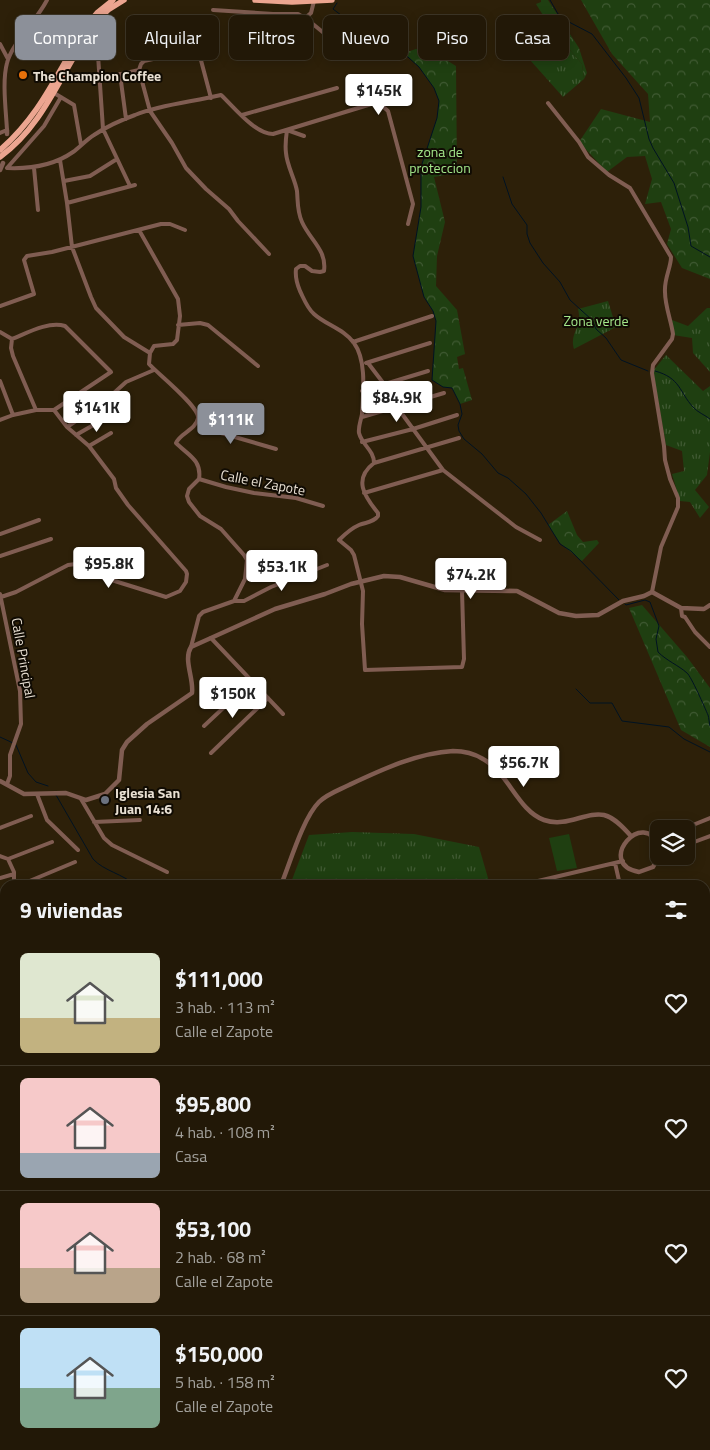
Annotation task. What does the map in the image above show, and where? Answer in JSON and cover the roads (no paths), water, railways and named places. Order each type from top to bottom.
[{"type":"highway","points":[[0,150],[21,131],[33,116],[87,25],[97,13],[113,0]]},
{"type":"highway","points":[[2,160],[28,131],[54,93],[92,27],[108,10],[124,0]]},
{"type":"highway","points":[[255,0],[292,2],[332,0]]},
{"type":"street","points":[[0,133],[7,132],[6,65],[47,0]]},
{"type":"street","points":[[309,15],[311,13],[314,1]]},
{"type":"street","points":[[213,10],[300,15]]},
{"type":"street","points":[[313,25],[323,34]]},
{"type":"street","points":[[0,44],[8,60]]},
{"type":"street","points":[[211,98],[198,49],[144,61],[141,64],[139,70],[150,111],[172,143],[186,168],[229,209],[269,254]]},
{"type":"street","points":[[68,203],[133,186],[117,159],[104,129],[98,60]]},
{"type":"street","points":[[100,79],[139,70]]},
{"type":"street","points":[[120,74],[126,119]]},
{"type":"street","points":[[242,115],[337,88]]},
{"type":"street","points":[[54,93],[74,105],[81,145]]},
{"type":"street","points":[[2,160],[0,170],[7,168],[34,168],[60,160],[72,153],[91,136],[126,119],[177,103],[222,95],[255,127],[268,134],[378,102],[388,111],[413,204],[408,224]]},
{"type":"street","points":[[7,168],[44,126],[62,97]]},
{"type":"street","points":[[0,98],[6,98]]},
{"type":"street","points":[[548,103],[579,142],[588,157],[609,175],[630,188],[671,257],[664,290],[673,334],[672,339],[653,365],[652,372],[665,460],[678,498],[678,507],[661,547],[652,592]]},
{"type":"street","points":[[286,130],[304,136]]},
{"type":"street","points":[[286,130],[286,154],[297,191],[296,203],[310,238],[322,251],[325,262],[324,270],[320,272],[300,266],[296,269],[297,282],[305,303],[313,314],[342,332],[353,342],[360,354],[362,365],[362,416],[359,431],[362,442],[372,452],[374,463]]},
{"type":"street","points":[[64,181],[90,176],[117,159]]},
{"type":"street","points":[[60,160],[68,203],[72,247],[96,308],[124,337],[150,353]]},
{"type":"street","points":[[34,168],[38,210]]},
{"type":"street","points":[[0,306],[34,294],[24,260],[27,256],[120,236],[161,224],[170,224],[185,230]]},
{"type":"street","points":[[139,230],[178,299],[180,316],[177,340],[154,346],[150,353],[149,364],[195,409],[198,418],[221,433],[276,449]]},
{"type":"street","points":[[353,342],[432,316]]},
{"type":"street","points":[[0,420],[13,414],[36,410],[54,410],[111,372],[64,326],[58,324],[46,326],[12,339]]},
{"type":"street","points":[[178,325],[208,325],[258,366]]},
{"type":"street","points":[[0,332],[12,339]]},
{"type":"street","points":[[12,339],[11,348],[13,356],[36,410]]},
{"type":"street","points":[[362,365],[430,343]]},
{"type":"street","points":[[368,363],[384,384],[397,407],[443,470],[516,527],[540,540]]},
{"type":"street","points":[[67,427],[104,402],[126,382],[154,370]]},
{"type":"street","points":[[362,391],[428,371]]},
{"type":"street","points":[[0,381],[13,414]]},
{"type":"street","points":[[362,416],[444,393]]},
{"type":"street","points":[[1,596],[16,592],[68,565],[76,564],[89,573],[166,597],[180,591],[186,582],[188,574],[186,571],[128,505],[116,488],[114,479],[89,446],[67,427],[54,410]]},
{"type":"street","points":[[362,442],[457,415]]},
{"type":"street","points":[[76,435],[109,416]]},
{"type":"street","points":[[198,418],[194,427],[178,438],[176,443],[196,461],[199,467],[199,479],[189,489],[188,502],[200,516],[221,528],[247,560],[244,579],[234,601]]},
{"type":"street","points":[[89,446],[111,433]]},
{"type":"street","points":[[459,438],[374,463],[366,471],[362,479],[364,493],[378,513],[378,516],[376,520],[360,524],[347,532],[339,540],[354,555],[361,582],[365,670],[368,672],[462,668],[464,659],[462,591]]},
{"type":"street","points":[[364,493],[443,470]]},
{"type":"street","name":"Calle el Zapote","points":[[199,479],[226,487],[296,498],[323,506]]},
{"type":"street","points":[[0,534],[39,520]]},
{"type":"street","points":[[0,556],[51,539]]},
{"type":"street","points":[[0,782],[7,784],[22,794],[66,793],[88,800],[108,791],[119,780],[122,750],[127,742],[147,724],[192,693],[188,657],[200,616],[203,612],[234,601],[244,600],[327,565]]},
{"type":"street","points":[[191,647],[275,609],[378,577],[396,576],[438,588],[462,591],[517,591],[558,613],[576,616],[598,615],[623,601],[652,592]]},
{"type":"street","points":[[652,592],[681,608],[704,609],[710,605]]},
{"type":"street","name":"Calle Principal","points":[[1,596],[20,691],[21,724],[10,755],[10,776],[7,784]]},
{"type":"street","points":[[681,608],[682,616],[685,617],[695,632],[710,648]]},
{"type":"street","points":[[211,638],[283,714]]},
{"type":"street","points":[[204,726],[252,681]]},
{"type":"street","points":[[211,753],[268,698]]},
{"type":"street","points":[[284,880],[305,825],[317,804],[324,798],[352,784],[408,761],[452,751],[460,751],[478,756],[495,767],[533,813],[543,819],[560,823],[604,815],[612,818],[631,836]]},
{"type":"street","points":[[37,794],[47,820],[78,850]]},
{"type":"street","points":[[81,799],[104,838],[112,845],[167,872]]},
{"type":"street","points":[[0,828],[31,816]]},
{"type":"street","points":[[695,824],[710,818]]},
{"type":"street","points":[[94,822],[140,820]]},
{"type":"street","points":[[650,836],[644,834],[631,836],[623,844],[621,850],[623,861],[631,869],[644,872],[654,865]]},
{"type":"street","points":[[695,842],[710,836]]},
{"type":"street","points":[[8,860],[52,842]]},
{"type":"street","points":[[0,856],[8,860],[14,874],[14,880]]},
{"type":"street","points":[[542,880],[623,861]]},
{"type":"street","points":[[35,879],[75,862]]},
{"type":"street","points":[[615,863],[619,880]]},
{"type":"street","points":[[0,878],[14,874]]},
{"type":"waterway","points":[[550,0],[558,14],[592,34],[639,98],[649,139],[674,183],[688,227],[691,246],[710,257]]},
{"type":"waterway","points":[[337,3],[333,9],[374,40],[398,48],[419,67],[434,88],[439,101],[437,118],[421,167],[421,207],[413,256],[424,297],[433,311],[436,321],[432,380],[443,387],[452,388],[460,404],[462,414],[458,425],[464,439],[482,454],[498,473],[508,478],[526,494],[541,513],[560,544],[571,551],[619,600]]},
{"type":"waterway","points":[[503,177],[512,204],[527,225],[530,243],[543,263],[560,282],[570,300],[592,320],[596,329],[606,338],[621,360],[648,371]]},
{"type":"waterway","points":[[655,371],[670,377],[695,409],[710,419]]},
{"type":"waterway","points":[[625,604],[645,600],[650,602],[659,626],[656,639],[658,652],[689,675],[708,715],[710,726]]},
{"type":"waterway","points":[[576,689],[590,703],[612,703],[622,721],[669,727],[684,739],[710,752]]},
{"type":"waterway","points":[[0,737],[13,743]]},
{"type":"waterway","points":[[16,745],[28,773],[36,782],[48,786]]},
{"type":"waterway","points":[[56,795],[93,859],[103,867],[128,880]]},
{"type":"place","name":"The Champion Coffee","points":[[23,75]]},
{"type":"place","name":"Iglesia San Juan 14:6","points":[[105,800]]},
{"type":"park label","name":"zona de proteccion","points":[[440,160]]},
{"type":"park label","name":"Zona verde","points":[[596,320]]}]
